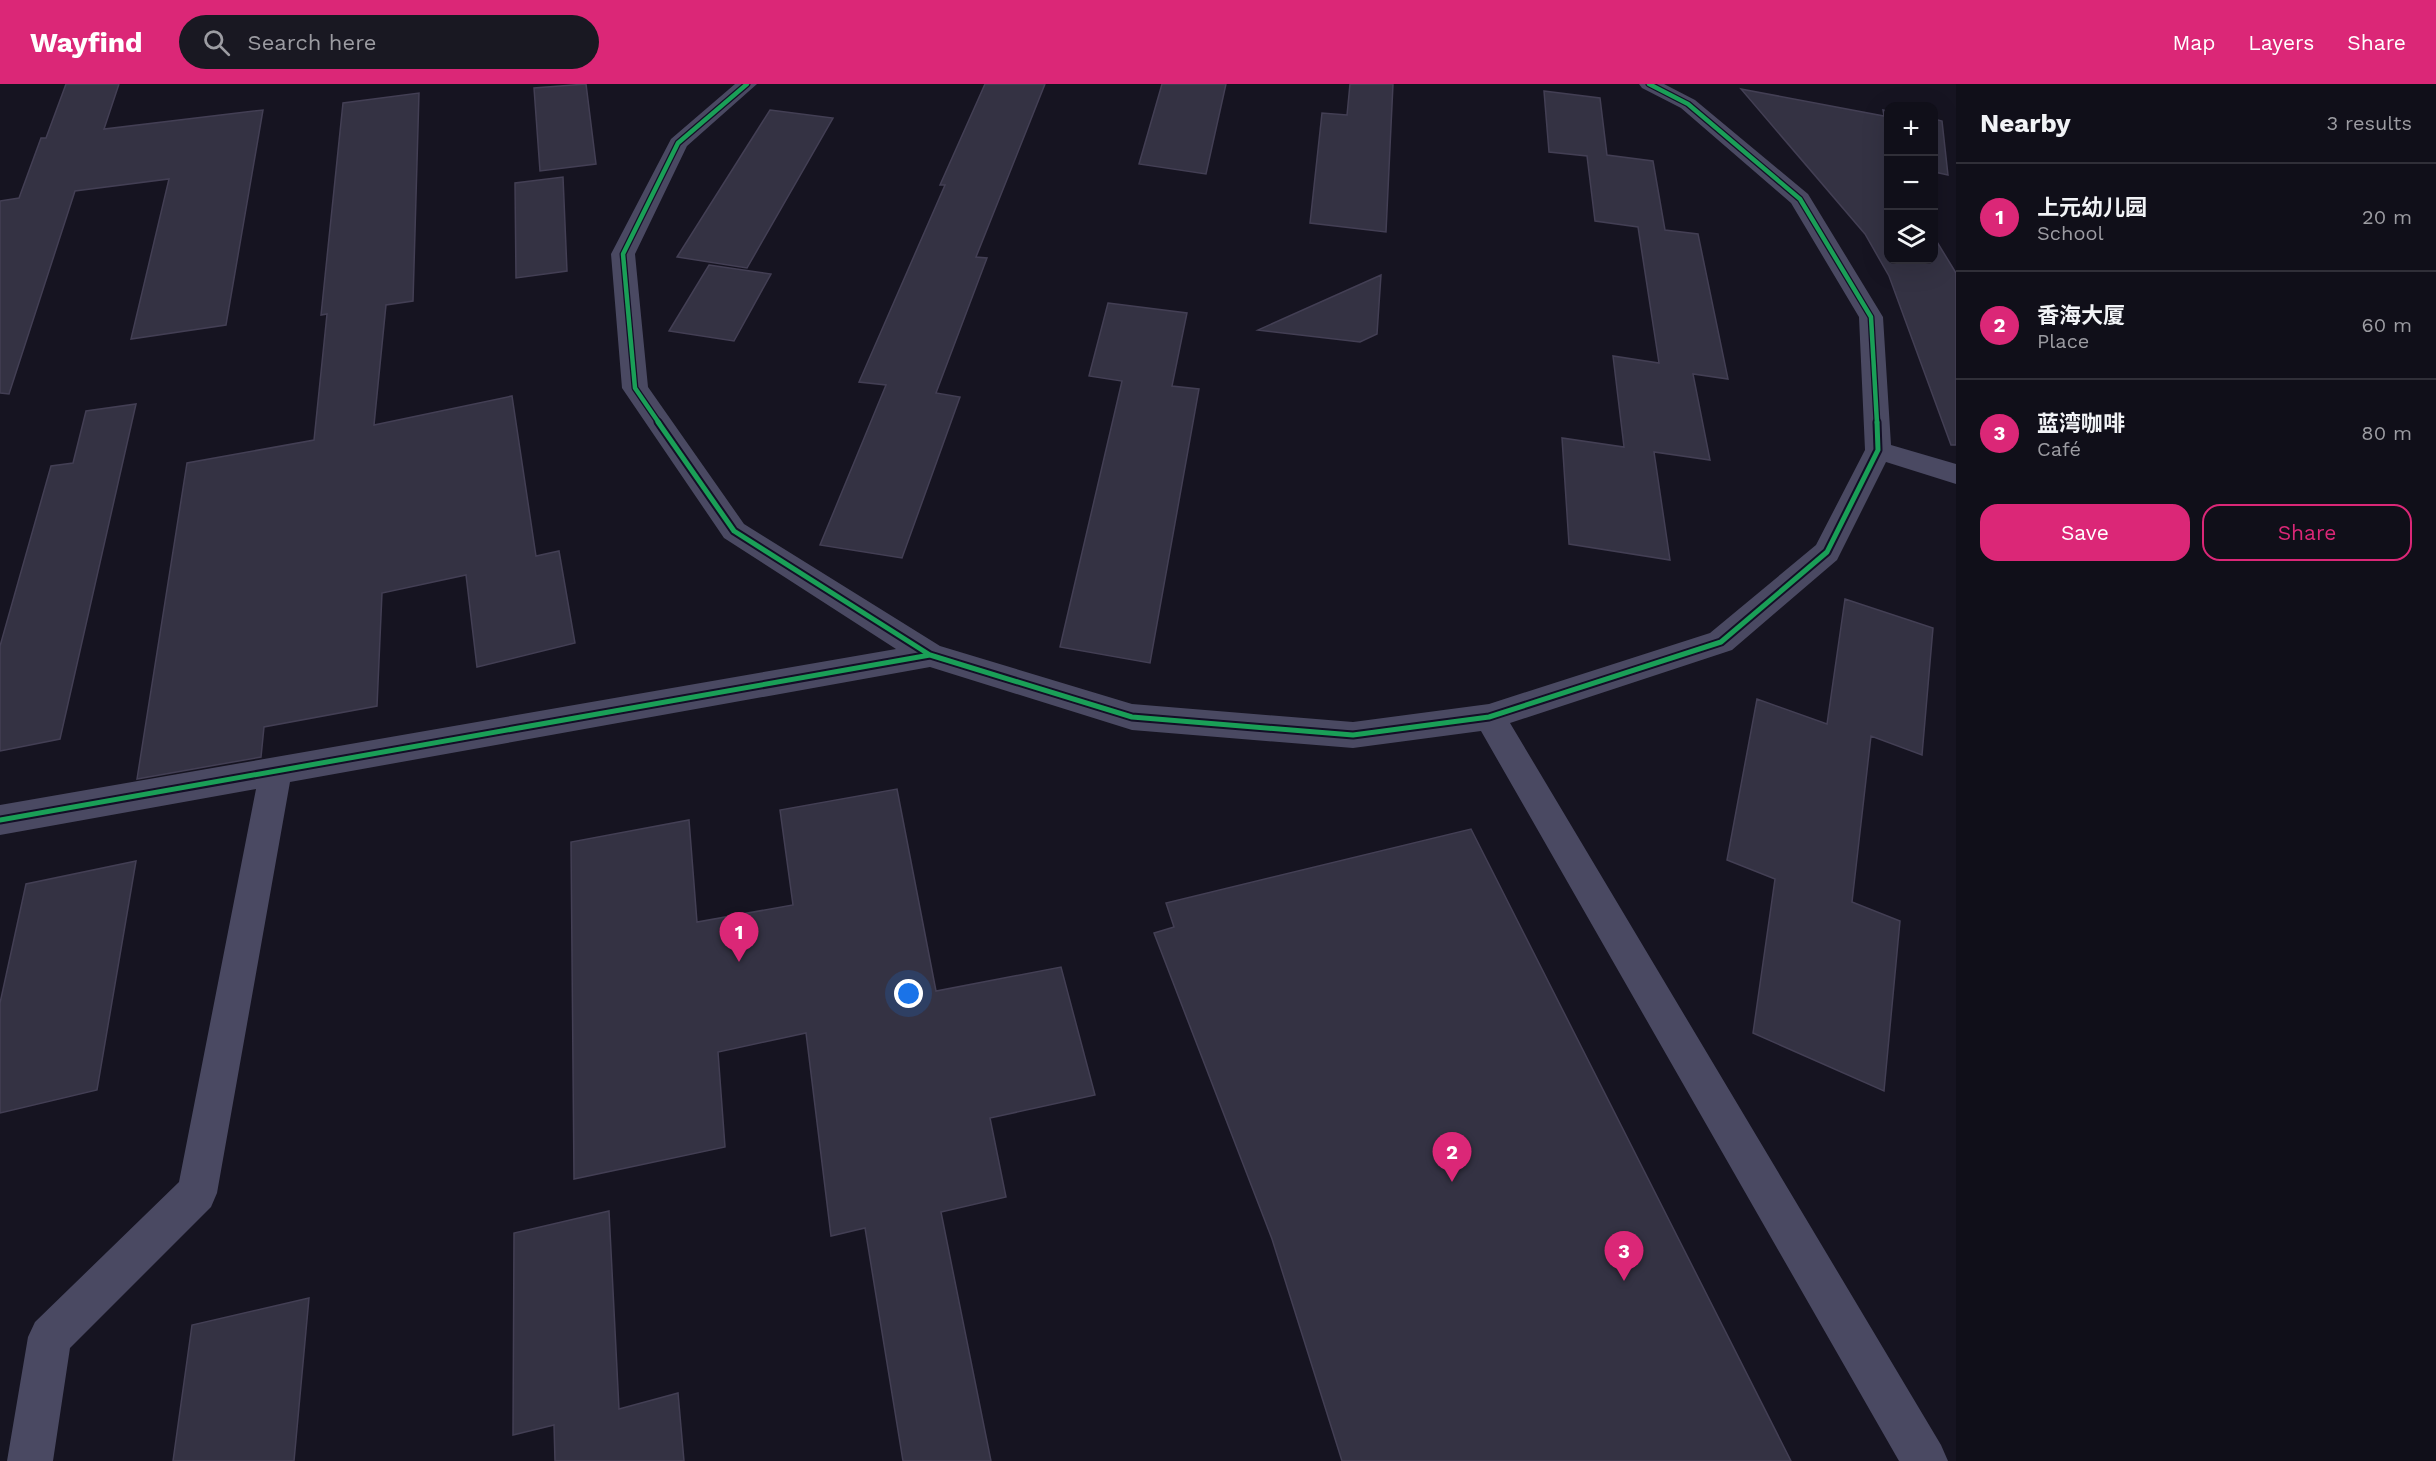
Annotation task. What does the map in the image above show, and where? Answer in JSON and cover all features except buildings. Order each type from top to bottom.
[{"type":"street","points":[[747,84],[678,143],[623,254],[635,388],[734,531],[930,655],[1132,717],[1353,735],[1489,717],[1721,642],[1827,552],[1878,450],[1871,317],[1800,199],[1688,104],[1649,84]]},
{"type":"street","points":[[1878,450],[1956,474]]},
{"type":"street","points":[[0,820],[930,655]]},
{"type":"street","points":[[1489,717],[1925,1461]]},
{"type":"street","points":[[30,1461],[50,1337],[197,1193],[276,771]]},
{"type":"cycle path","points":[[747,84],[678,143],[623,254],[635,388],[734,531],[930,655],[1132,717],[1353,735],[1489,717],[1721,642],[1827,552],[1878,450],[1871,317],[1800,199],[1688,104],[1649,84]]},
{"type":"cycle path","points":[[0,820],[930,655]]},
{"type":"place","name":"上元幼儿园","points":[[739,962]]},
{"type":"place","name":"香海大厦","points":[[1452,1182]]},
{"type":"place","name":"蓝湾咖啡","points":[[1624,1281]]}]
